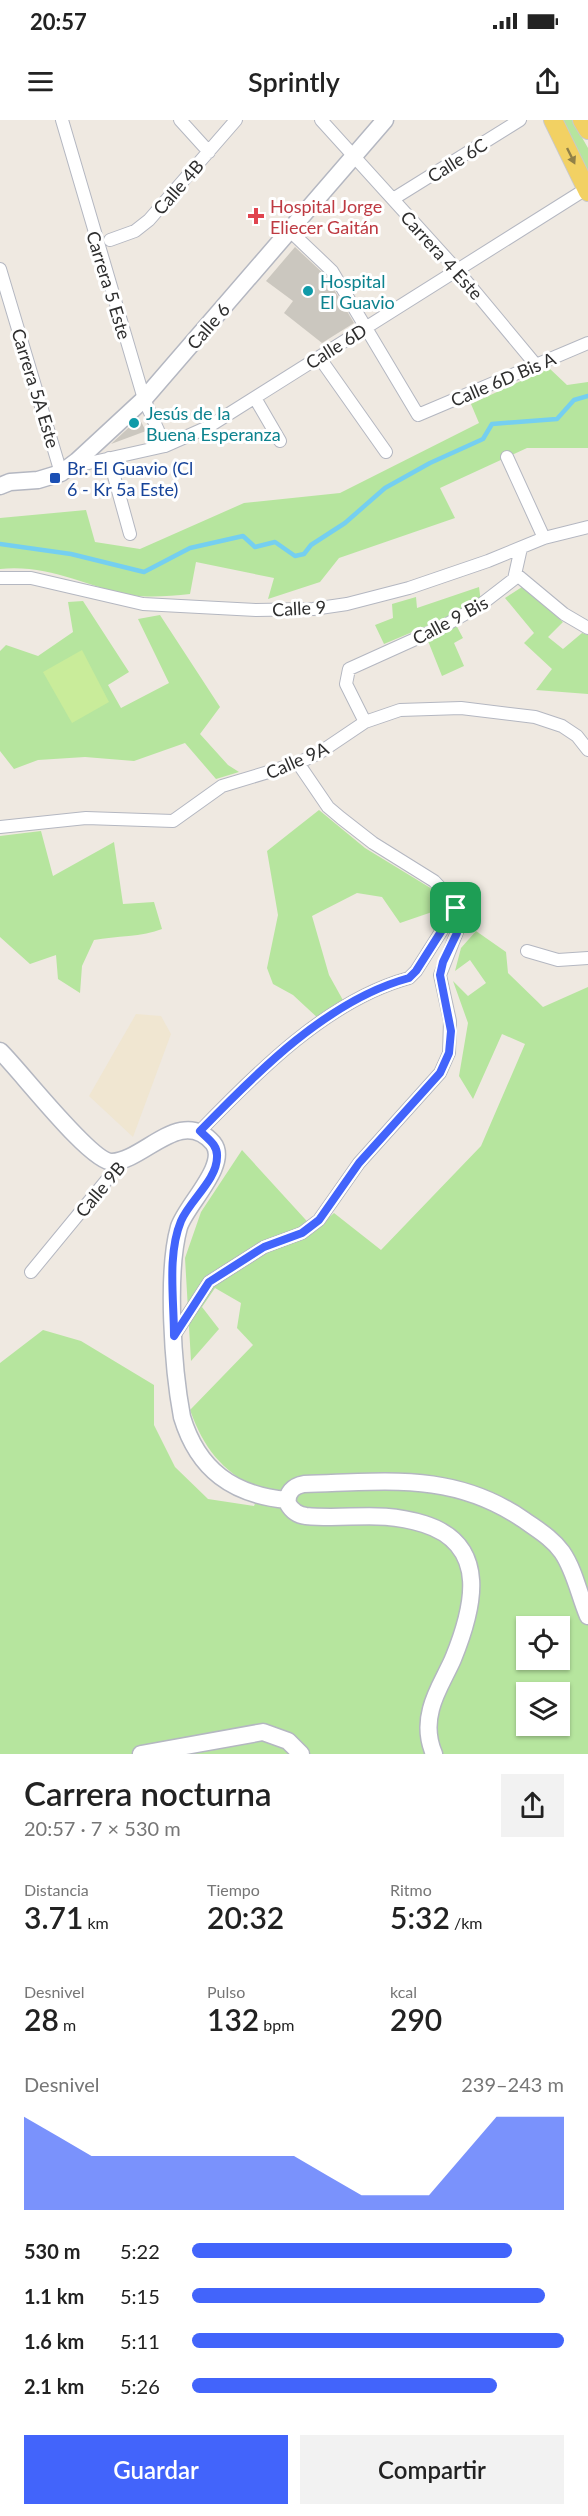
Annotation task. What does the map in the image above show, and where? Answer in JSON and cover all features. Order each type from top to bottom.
[{"type":"main road","points":[[553,120],[587,190]]},
{"type":"main road","points":[[582,120],[588,130]]},
{"type":"street","name":"Carrera 5 Este","points":[[62,120],[144,399],[165,446]]},
{"type":"street","points":[[180,120],[209,152]]},
{"type":"street","name":"Calle 4B","points":[[110,240],[135,231],[149,220],[236,120]]},
{"type":"street","name":"Carrera 4 Este","points":[[321,120],[457,270],[536,365]]},
{"type":"street","name":"Calle 6","points":[[3,482],[38,480],[65,470],[144,399],[385,120]]},
{"type":"street","name":"Calle 6C","points":[[393,200],[520,120]]},
{"type":"street","name":"Calle 6D","points":[[65,470],[165,446],[190,437],[587,190]]},
{"type":"street","points":[[290,231],[332,271],[366,327]]},
{"type":"street","name":"Carrera 5A Este","points":[[0,268],[65,470]]},
{"type":"street","name":"Calle 6D Bis A","points":[[366,327],[418,414],[588,344]]},
{"type":"street","points":[[319,357],[386,452]]},
{"type":"street","points":[[255,398],[280,441]]},
{"type":"street","points":[[109,458],[130,534]]},
{"type":"street","points":[[507,458],[544,538]]},
{"type":"street","name":"Calle 9","points":[[0,578],[31,578],[142,604],[292,611],[347,604],[391,592],[452,574],[544,538],[588,527]]},
{"type":"street","points":[[521,548],[516,574],[564,614],[588,628]]},
{"type":"street","name":"Calle 9 Bis","points":[[365,722],[346,684],[347,673],[352,666],[462,616],[501,591],[516,574]]},
{"type":"street","name":"Calle 9A","points":[[0,827],[101,817],[167,822],[189,812],[222,786],[298,763],[320,753],[365,722],[400,710],[432,708],[536,717],[562,726],[577,736],[588,750]]},
{"type":"street","points":[[174,1336],[209,1282],[264,1247],[302,1233],[311,1226],[359,1163],[440,1073],[445,1064],[451,1031],[440,975],[443,962],[457,933],[456,908],[447,893],[434,881],[373,843],[335,813],[298,763]]},
{"type":"street","points":[[287,1500],[241,1491],[218,1475],[201,1455],[186,1430],[182,1417],[174,1336],[174,1255],[179,1229],[186,1211],[214,1171],[218,1157],[213,1143],[200,1131],[260,1070],[352,1001],[409,978],[416,971],[456,908]]},
{"type":"street","points":[[527,951],[558,960],[588,958]]},
{"type":"street","points":[[0,1051],[92,1153],[110,1162],[124,1159]]},
{"type":"street","name":"Calle 9B","points":[[31,1272],[124,1159],[138,1150],[186,1129],[200,1131]]},
{"type":"street","points":[[287,1500],[292,1488],[304,1484],[430,1482],[468,1491],[501,1504],[549,1537],[571,1569],[588,1616]]},
{"type":"street","points":[[287,1500],[293,1511],[305,1516],[391,1515],[420,1522],[442,1532],[463,1551],[470,1568],[473,1593],[454,1657],[430,1709],[428,1729],[434,1754]]},
{"type":"street","points":[[141,1754],[263,1732],[288,1741],[302,1754]]},
{"type":"shaded area","points":[[136,1014],[161,1016],[171,1034],[133,1137],[89,1096]]},
{"type":"green space","points":[[561,120],[572,120],[588,148],[588,175]]},
{"type":"green space","points":[[549,368],[567,385],[588,382],[588,448],[527,448],[440,488],[455,518],[339,558],[320,582],[268,599],[274,578],[196,562],[190,594],[145,596],[130,595],[34,570],[0,569],[0,518],[86,510],[95,542],[140,549],[244,503],[340,493],[479,423],[471,404]]},
{"type":"green space","points":[[479,587],[481,603],[384,644],[375,625],[393,618],[392,604],[416,597],[417,608]]},
{"type":"green space","points":[[522,587],[563,622],[548,637],[563,649],[582,633],[588,635],[588,694],[536,690],[552,669],[524,643],[534,633],[505,598]]},
{"type":"green space","points":[[83,601],[129,672],[108,685],[121,708],[169,683],[138,619],[160,615],[220,707],[200,734],[228,765],[239,772],[216,779],[185,743],[134,761],[85,757],[38,760],[14,769],[0,751],[0,651],[6,645],[38,656],[73,632],[68,602]]},
{"type":"green space","points":[[455,623],[463,638],[454,643],[464,666],[442,676],[426,636]]},
{"type":"green space","points":[[82,650],[109,702],[72,723],[43,672]]},
{"type":"green space","points":[[319,810],[365,848],[437,892],[450,906],[446,915],[435,911],[400,923],[382,897],[357,893],[312,916],[329,975],[344,1002],[320,1020],[293,995],[273,984],[267,968],[278,915],[267,851]]},
{"type":"green space","points":[[41,831],[53,876],[114,842],[123,904],[154,902],[162,929],[138,935],[94,940],[82,966],[80,993],[58,979],[56,955],[30,964],[0,937],[0,836]]},
{"type":"green space","points":[[476,931],[506,952],[508,973],[543,1007],[588,987],[588,1754],[0,1754],[0,1363],[43,1330],[81,1341],[154,1385],[154,1425],[175,1467],[208,1499],[254,1506],[260,1491],[235,1475],[216,1458],[202,1437],[190,1410],[253,1345],[237,1328],[241,1303],[215,1288],[202,1307],[219,1329],[191,1361],[185,1258],[201,1212],[242,1150],[315,1230],[334,1213],[381,1250],[481,1146],[525,1044],[502,1034],[473,1099],[459,1076],[468,1023],[453,981],[468,996],[486,983],[470,960],[455,971],[461,948]]},
{"type":"building","name":"Hospital El Guavio","points":[[295,247],[326,276],[354,323],[322,343],[284,313],[293,301],[266,281]]},
{"type":"building","points":[[139,418],[146,431],[111,444]]},
{"type":"waterway","points":[[0,544],[71,554],[144,572],[190,548],[243,536],[255,547],[275,542],[295,556],[304,554],[311,545],[345,523],[385,488],[430,463],[483,439],[492,424],[557,419],[574,400],[588,396]]},
{"type":"place","name":"Hospital Jorge Eliecer Gaitán","points":[[256,216]]},
{"type":"place","name":"Hospital El Guavio","points":[[308,291]]},
{"type":"place","name":"Jesús de la Buena Esperanza","points":[[134,423]]},
{"type":"place","name":"Br. El Guavio (Cl 6 - Kr 5a Este)","points":[[55,478]]},
{"type":"route","points":[[456,908],[459,927],[443,962],[440,975],[450,1021],[451,1042],[440,1073],[359,1163],[319,1220],[302,1233],[264,1247],[209,1282],[174,1336],[174,1255],[179,1229],[186,1211],[214,1171],[218,1157],[213,1143],[200,1131],[260,1070],[352,1001],[392,982],[409,978],[447,925],[456,908]]}]
